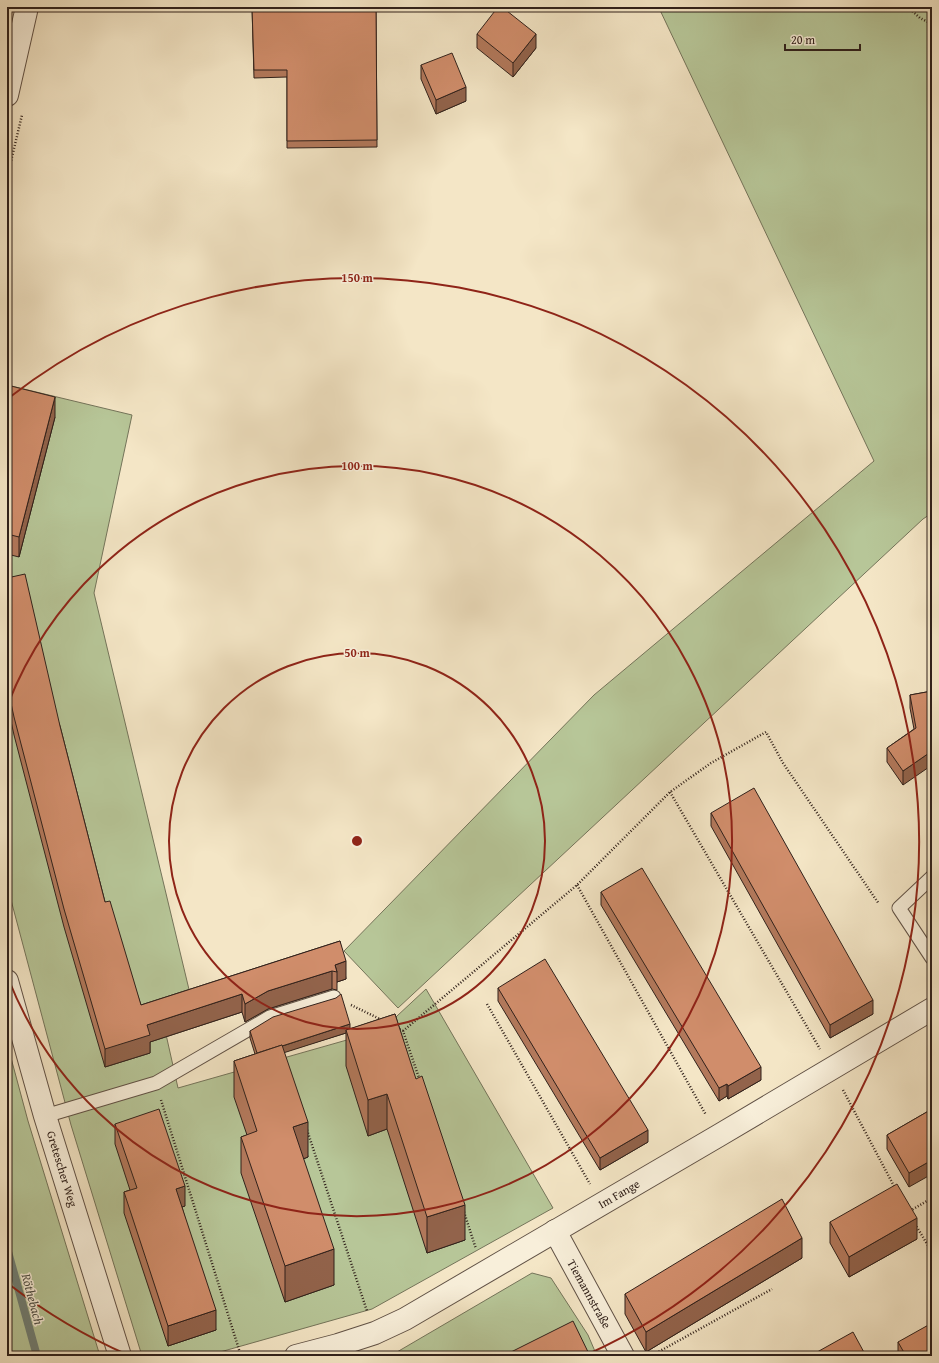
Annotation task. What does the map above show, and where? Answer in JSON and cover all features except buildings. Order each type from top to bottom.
[{"type":"street","points":[[7,95],[13,43],[27,7]]},
{"type":"street","name":"Gretescher Weg","points":[[7,981],[45,1116],[120,1356]]},
{"type":"street","name":"Im Fange","points":[[296,1356],[375,1333],[405,1319],[718,1136],[932,1008]]},
{"type":"street","name":"Tiemannstraße","points":[[555,1231],[623,1356]]},
{"type":"lane","points":[[932,877],[899,908],[932,958]]},
{"type":"lane","points":[[45,1116],[156,1083],[270,1017],[334,997]]},
{"type":"path","points":[[908,7],[920,18],[932,24]]},
{"type":"path","points":[[403,1030],[577,885],[670,792],[712,763],[766,732],[783,763],[883,909]]},
{"type":"path","points":[[670,792],[832,1068],[897,1191]]},
{"type":"path","points":[[577,885],[718,1136]]},
{"type":"path","points":[[334,997],[382,1020]]},
{"type":"path","points":[[487,1004],[602,1204]]},
{"type":"path","points":[[396,1027],[403,1030],[421,1084]]},
{"type":"path","points":[[156,1083],[241,1356]]},
{"type":"path","points":[[305,1123],[375,1333]]},
{"type":"path","points":[[932,1198],[908,1212],[932,1252]]},
{"type":"path","points":[[464,1212],[484,1273]]},
{"type":"path","points":[[651,1356],[772,1289]]},
{"type":"green space","points":[[624,7],[932,7],[932,513],[923,519],[398,1008],[344,951],[594,695],[874,461],[659,8]]},
{"type":"green space","points":[[7,385],[132,415],[94,593],[192,1002],[161,1012],[178,1088],[382,1030],[426,989],[553,1208],[372,1309],[206,1356],[142,1356],[71,1125],[7,885]]},
{"type":"green space","points":[[7,1043],[28,1121],[100,1356],[7,1356]]},
{"type":"green space","points":[[532,1273],[551,1278],[588,1335],[597,1356],[382,1356],[397,1352]]},
{"type":"waterway","name":"Röthebach","points":[[7,1248],[37,1356]]}]
